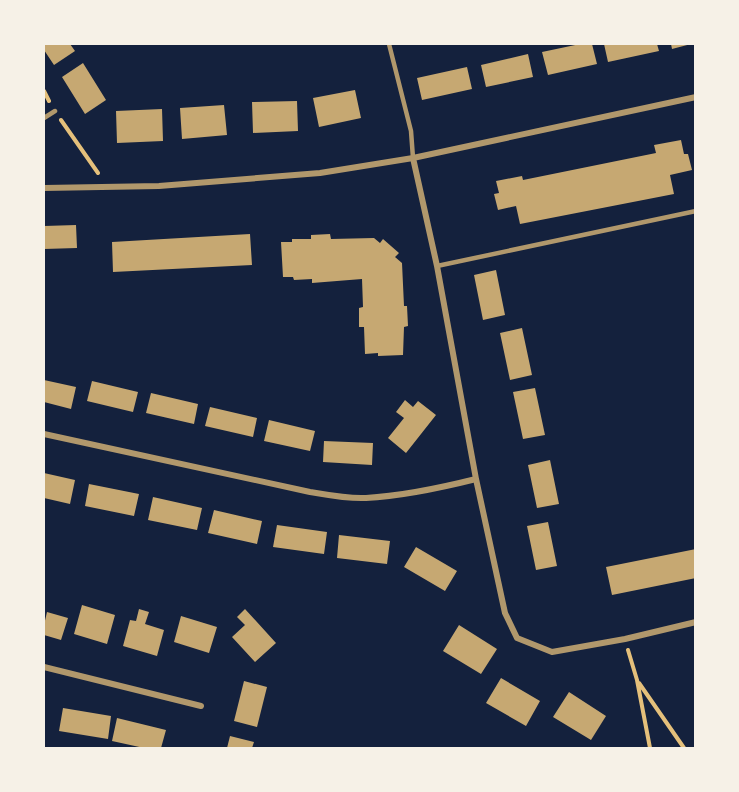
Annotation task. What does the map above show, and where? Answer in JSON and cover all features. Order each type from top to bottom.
[{"type":"street","points":[[44,188],[159,186],[320,173],[413,158],[696,97]]},
{"type":"street","points":[[413,158],[437,266],[476,479],[506,613],[517,638],[552,652],[625,639],[696,622]]},
{"type":"street","points":[[44,434],[310,492],[339,496],[364,498],[434,489],[476,479]]},
{"type":"street","points":[[44,667],[201,706]]},
{"type":"lane","points":[[389,44],[411,131],[413,158]]},
{"type":"lane","points":[[44,118],[55,111]]},
{"type":"lane","points":[[437,266],[696,211]]},
{"type":"path","points":[[44,92],[106,186]]},
{"type":"path","points":[[625,639],[637,680],[650,748]]},
{"type":"path","points":[[637,680],[684,748]]},
{"type":"building","points":[[44,44],[70,44],[75,51],[54,65],[44,50]]},
{"type":"building","points":[[580,44],[592,44],[597,64],[548,75],[542,52]]},
{"type":"building","points":[[604,44],[657,44],[659,51],[608,62]]},
{"type":"building","points":[[671,44],[691,44],[672,49]]},
{"type":"building","points":[[528,54],[533,77],[486,87],[481,65]]},
{"type":"building","points":[[83,63],[106,100],[85,114],[62,77]]},
{"type":"building","points":[[467,67],[472,89],[422,100],[417,78]]},
{"type":"building","points":[[355,90],[361,118],[319,127],[313,98]]},
{"type":"building","points":[[297,101],[298,131],[253,133],[252,102]]},
{"type":"building","points":[[224,105],[227,135],[182,139],[180,108]]},
{"type":"building","points":[[162,109],[163,141],[117,143],[116,111]]},
{"type":"building","points":[[681,140],[684,154],[688,154],[692,170],[670,175],[674,194],[520,224],[516,206],[498,210],[494,194],[499,193],[496,181],[522,176],[523,180],[656,153],[654,145]]},
{"type":"building","points":[[76,225],[77,248],[44,249],[44,226]]},
{"type":"building","points":[[250,234],[252,265],[113,272],[112,242]]},
{"type":"building","points":[[330,234],[331,239],[374,238],[380,243],[383,239],[399,253],[395,257],[402,263],[404,306],[407,306],[408,326],[404,327],[403,355],[365,354],[364,327],[359,327],[359,308],[363,307],[362,279],[312,283],[312,279],[294,280],[293,277],[283,277],[281,242],[292,242],[292,239],[311,239],[311,235]]},
{"type":"building","points":[[496,270],[505,315],[483,320],[474,275]]},
{"type":"building","points":[[522,328],[532,375],[510,380],[500,333]]},
{"type":"building","points":[[44,380],[76,387],[71,409],[44,402]]},
{"type":"building","points":[[92,381],[138,392],[133,412],[87,401]]},
{"type":"building","points":[[535,388],[545,435],[523,439],[513,392]]},
{"type":"building","points":[[151,393],[198,404],[194,424],[146,413]]},
{"type":"building","points":[[405,400],[413,407],[418,401],[436,415],[406,453],[388,438],[404,418],[396,412]]},
{"type":"building","points":[[210,407],[257,418],[253,437],[205,426]]},
{"type":"building","points":[[269,420],[315,431],[310,451],[264,441]]},
{"type":"building","points":[[324,441],[373,443],[372,465],[323,462]]},
{"type":"building","points":[[550,460],[559,504],[537,508],[528,465]]},
{"type":"building","points":[[44,473],[75,480],[70,504],[44,498]]},
{"type":"building","points":[[89,484],[139,494],[134,516],[85,506]]},
{"type":"building","points":[[153,497],[202,508],[197,530],[148,520]]},
{"type":"building","points":[[214,510],[262,521],[257,544],[208,533]]},
{"type":"building","points":[[548,522],[557,566],[536,570],[527,526]]},
{"type":"building","points":[[277,525],[327,532],[324,554],[273,547]]},
{"type":"building","points":[[339,535],[390,541],[387,564],[337,558]]},
{"type":"building","points":[[416,547],[457,571],[445,591],[404,567]]},
{"type":"building","points":[[696,549],[696,578],[612,595],[606,567]]},
{"type":"building","points":[[82,605],[115,615],[107,644],[74,634]]},
{"type":"building","points":[[139,609],[149,612],[145,624],[164,630],[157,656],[123,646],[130,620],[136,621]]},
{"type":"building","points":[[245,609],[276,643],[255,662],[232,637],[245,625],[237,617]]},
{"type":"building","points":[[47,612],[68,618],[61,640],[44,635]]},
{"type":"building","points":[[181,616],[217,627],[209,653],[174,642]]},
{"type":"building","points":[[459,625],[497,649],[481,674],[443,651]]},
{"type":"building","points":[[501,678],[540,701],[526,726],[486,703]]},
{"type":"building","points":[[244,681],[267,687],[257,727],[234,721]]},
{"type":"building","points":[[569,692],[606,716],[591,740],[553,717]]},
{"type":"building","points":[[63,708],[111,716],[108,739],[59,731]]},
{"type":"building","points":[[117,718],[166,730],[161,748],[144,748],[112,741]]},
{"type":"building","points":[[230,736],[254,742],[252,748],[227,748]]}]
